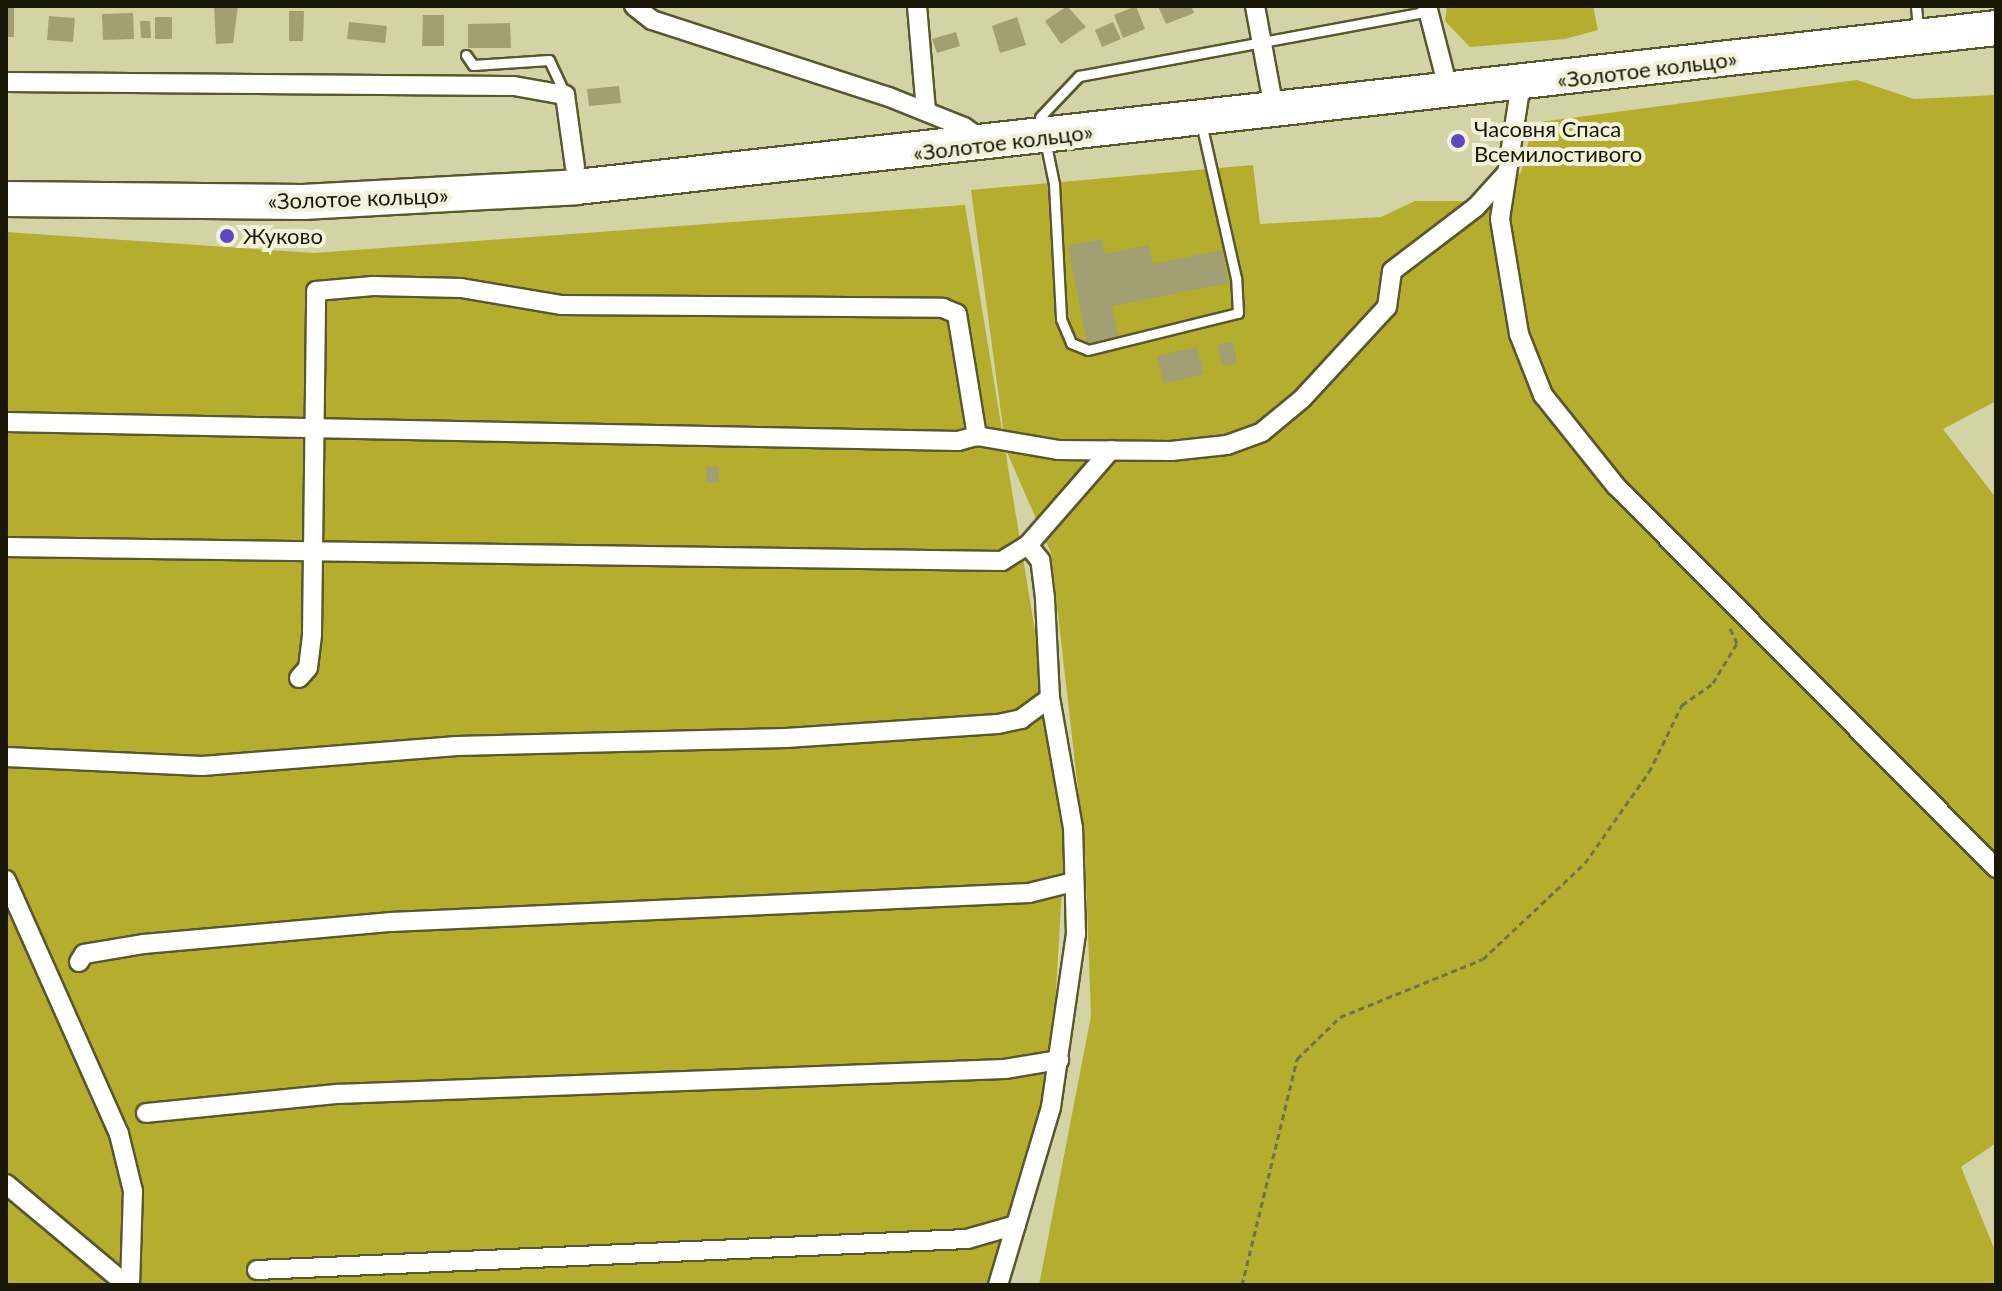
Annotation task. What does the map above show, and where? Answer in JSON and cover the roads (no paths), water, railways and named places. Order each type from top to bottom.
[{"type":"highway","name":"«Золотое кольцо»","points":[[6,199],[303,202],[520,191],[1042,127],[1271,92],[1916,12],[1996,9]]},
{"type":"highway","name":"«Золотое кольцо»","points":[[1042,127],[1201,119],[1996,28]]},
{"type":"highway","name":"«Золотое кольцо»","points":[[6,178],[304,181],[575,167],[975,135]]},
{"type":"street","points":[[634,6],[652,20],[723,47],[926,112],[975,135]]},
{"type":"street","points":[[917,6],[926,112]]},
{"type":"street","points":[[1255,6],[1271,92]]},
{"type":"street","points":[[1428,9],[1444,72]]},
{"type":"street","points":[[6,82],[514,86],[565,95],[575,167]]},
{"type":"street","points":[[1521,83],[1500,219],[1506,279],[1519,334],[1543,395],[1616,486],[1794,670],[1906,773],[1996,868]]},
{"type":"street","points":[[6,422],[958,441],[977,436],[1058,450],[1227,445],[1262,432],[1302,399],[1387,307],[1392,271],[1476,207],[1505,175]]},
{"type":"street","points":[[299,678],[308,668],[312,634],[316,291],[373,286],[461,288],[561,305],[943,308],[957,314],[977,436]]},
{"type":"street","points":[[6,547],[1002,561],[1028,545],[1111,450]]},
{"type":"street","points":[[998,1285],[1051,1107],[1076,934],[1073,828],[1050,698],[1040,560],[1028,545]]},
{"type":"street","points":[[6,757],[202,766],[457,746],[801,737],[998,724],[1021,719],[1050,698]]},
{"type":"street","points":[[6,880],[119,1134],[133,1191],[129,1285]]},
{"type":"street","points":[[79,962],[84,954],[144,944],[391,922],[1029,893],[1073,882]]},
{"type":"street","points":[[146,1113],[337,1094],[1005,1069],[1059,1060]]},
{"type":"street","points":[[6,1184],[129,1285]]},
{"type":"street","points":[[257,1270],[967,1239],[1016,1225]]},
{"type":"lane","points":[[1201,119],[1236,278],[1238,313],[1088,350],[1071,343],[1061,319],[1054,184],[1042,127],[1079,76],[1428,9]]},
{"type":"lane","points":[[466,55],[473,65],[549,60],[565,95]]},
{"type":"place","name":"Часовня Спаса Всемилостивого","points":[[1458,141]]},
{"type":"place","name":"Жуково","points":[[227,236]]}]
